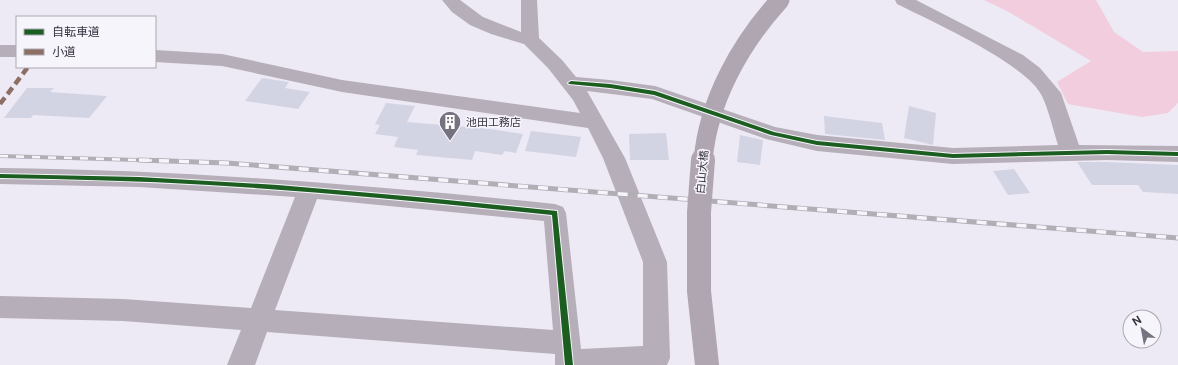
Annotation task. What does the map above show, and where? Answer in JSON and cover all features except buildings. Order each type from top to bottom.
[{"type":"main road","name":"白山大橋","points":[[707,365],[699,291],[699,212],[705,140],[718,98],[743,47],[759,24],[780,0]]},
{"type":"street","points":[[0,307],[123,310],[259,320],[569,357],[657,358],[655,262],[614,158],[581,97],[555,64],[530,40],[482,24],[459,10],[450,0]]},
{"type":"street","points":[[529,0],[530,40]]},
{"type":"street","points":[[903,0],[1016,60],[1034,72],[1051,93],[1071,153]]},
{"type":"street","points":[[0,50],[16,51]]},
{"type":"street","points":[[156,56],[222,60],[342,86],[594,122]]},
{"type":"street","points":[[571,83],[610,86],[655,93],[773,134],[817,143],[953,156],[1107,152],[1178,154]]},
{"type":"street","points":[[0,176],[89,176],[308,191],[555,213],[569,357]]},
{"type":"street","points":[[241,365],[308,191]]},
{"type":"shaded area","points":[[984,0],[1096,0],[1114,32],[1143,52],[1178,51],[1178,103],[1168,113],[1142,117],[1068,104],[1057,82],[1091,61],[1009,12]]},
{"type":"railway","points":[[0,156],[147,160]]},
{"type":"railway","points":[[139,160],[147,160]]},
{"type":"railway","points":[[147,160],[172,161]]},
{"type":"railway","points":[[147,160],[227,163],[1178,238]]},
{"type":"marked path","points":[[0,104],[27,68]]},
{"type":"cycle path","points":[[571,83],[610,86],[655,93],[773,134],[817,143],[953,156],[1107,152],[1178,154]]},
{"type":"cycle path","points":[[0,176],[139,179],[278,187],[555,213],[569,365]]},
{"type":"place","name":"池田工務店","points":[[450,142]]}]
